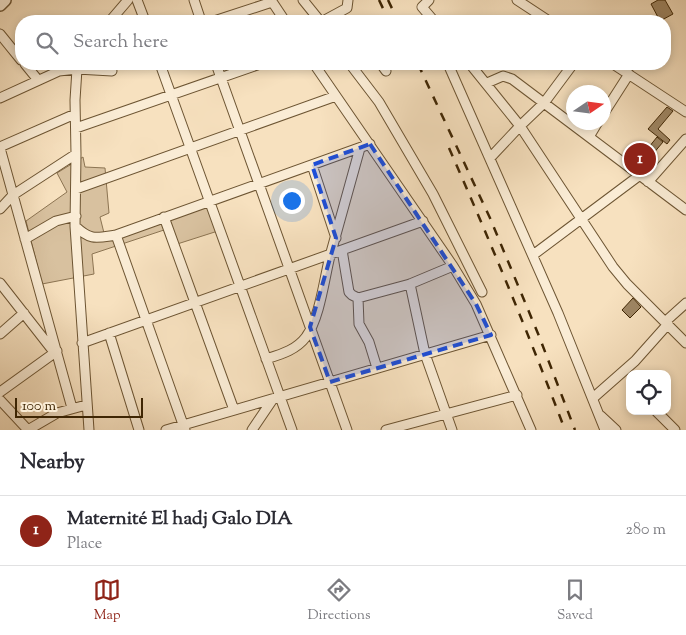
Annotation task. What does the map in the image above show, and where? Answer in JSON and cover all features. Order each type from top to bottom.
[{"type":"street","points":[[0,5],[5,0]]},
{"type":"street","points":[[115,15],[128,0]]},
{"type":"street","points":[[137,0],[143,15]]},
{"type":"street","points":[[194,0],[199,15]]},
{"type":"street","points":[[303,0],[317,15]]},
{"type":"street","points":[[334,15],[348,8],[348,0]]},
{"type":"street","points":[[429,15],[421,4],[430,0]]},
{"type":"street","points":[[517,0],[540,15]]},
{"type":"street","points":[[231,15],[271,1],[281,15]]},
{"type":"street","points":[[0,34],[15,53]]},
{"type":"street","points":[[30,70],[38,80]]},
{"type":"street","points":[[0,98],[63,70]]},
{"type":"street","points":[[78,70],[75,114],[75,226],[89,430]]},
{"type":"street","points":[[105,70],[112,71]]},
{"type":"street","points":[[162,70],[266,359],[276,398],[292,430]]},
{"type":"street","points":[[218,70],[347,430]]},
{"type":"street","points":[[76,128],[243,70]]},
{"type":"street","points":[[318,70],[423,221],[476,304],[531,430]]},
{"type":"street","points":[[355,70],[379,102],[433,194],[482,292]]},
{"type":"street","points":[[451,70],[533,255],[605,430]]},
{"type":"street","points":[[475,70],[520,126],[613,267],[627,284],[686,343]]},
{"type":"street","points":[[490,158],[544,103],[569,70]]},
{"type":"street","points":[[623,70],[686,112]]},
{"type":"street","points":[[611,103],[629,74]]},
{"type":"street","points":[[487,83],[498,78],[507,77],[686,210]]},
{"type":"street","points":[[76,189],[336,96]]},
{"type":"street","points":[[72,408],[0,148],[75,114]]},
{"type":"street","points":[[589,137],[593,130]]},
{"type":"street","points":[[648,182],[686,139]]},
{"type":"street","points":[[75,226],[84,234],[94,239],[116,235],[370,144]]},
{"type":"street","points":[[266,359],[296,347],[306,336],[318,308],[330,254],[360,148]]},
{"type":"street","points":[[0,209],[13,195],[76,154]]},
{"type":"street","points":[[312,165],[336,238]]},
{"type":"street","points":[[533,255],[640,175]]},
{"type":"street","points":[[25,239],[56,221],[76,216]]},
{"type":"street","points":[[164,217],[234,410]]},
{"type":"street","points":[[82,343],[423,221]]},
{"type":"street","points":[[116,235],[184,427]]},
{"type":"street","points":[[342,250],[349,292],[352,296],[358,298],[410,284],[453,266]]},
{"type":"street","points":[[0,283],[55,352]]},
{"type":"street","points":[[410,284],[425,354],[452,430]]},
{"type":"street","points":[[358,298],[359,324],[369,342],[377,368]]},
{"type":"street","points":[[593,398],[635,361],[667,322],[686,303]]},
{"type":"street","points":[[0,334],[24,313]]},
{"type":"street","points":[[109,333],[139,430]]},
{"type":"street","points":[[166,430],[184,427],[234,410],[491,335]]},
{"type":"street","points":[[0,392],[55,352]]},
{"type":"street","points":[[386,430],[517,395]]},
{"type":"street","points":[[252,430],[276,398]]},
{"type":"street","points":[[0,400],[28,430],[57,413],[86,405]]},
{"type":"street","points":[[599,414],[616,430]]},
{"type":"street","points":[[660,415],[675,430]]},
{"type":"highlighted area","points":[[370,144],[476,304],[491,335],[330,382],[310,327],[336,238],[312,165]]},
{"type":"shaded area","points":[[83,157],[85,167],[105,168],[109,213],[100,217],[105,237],[210,199],[221,230],[171,246],[164,230],[92,254],[94,274],[42,284],[26,221],[67,192],[57,173]]},
{"type":"building","points":[[658,0],[665,0],[673,14],[657,15],[651,4]]},
{"type":"building","points":[[667,107],[673,111],[658,129],[670,140],[667,144],[648,129]]},
{"type":"building","points":[[657,137],[663,142],[641,168],[631,161],[641,149],[645,152]]},
{"type":"building","points":[[633,298],[641,307],[630,318],[622,310]]},
{"type":"railway","points":[[379,0],[386,15]]},
{"type":"railway","points":[[388,0],[395,15]]},
{"type":"railway","points":[[421,70],[490,218],[539,336],[575,430]]},
{"type":"railway","points":[[449,148],[509,288],[565,430]]},
{"type":"place","name":"Maternité El hadj Galo DIA","points":[[640,159]]}]
